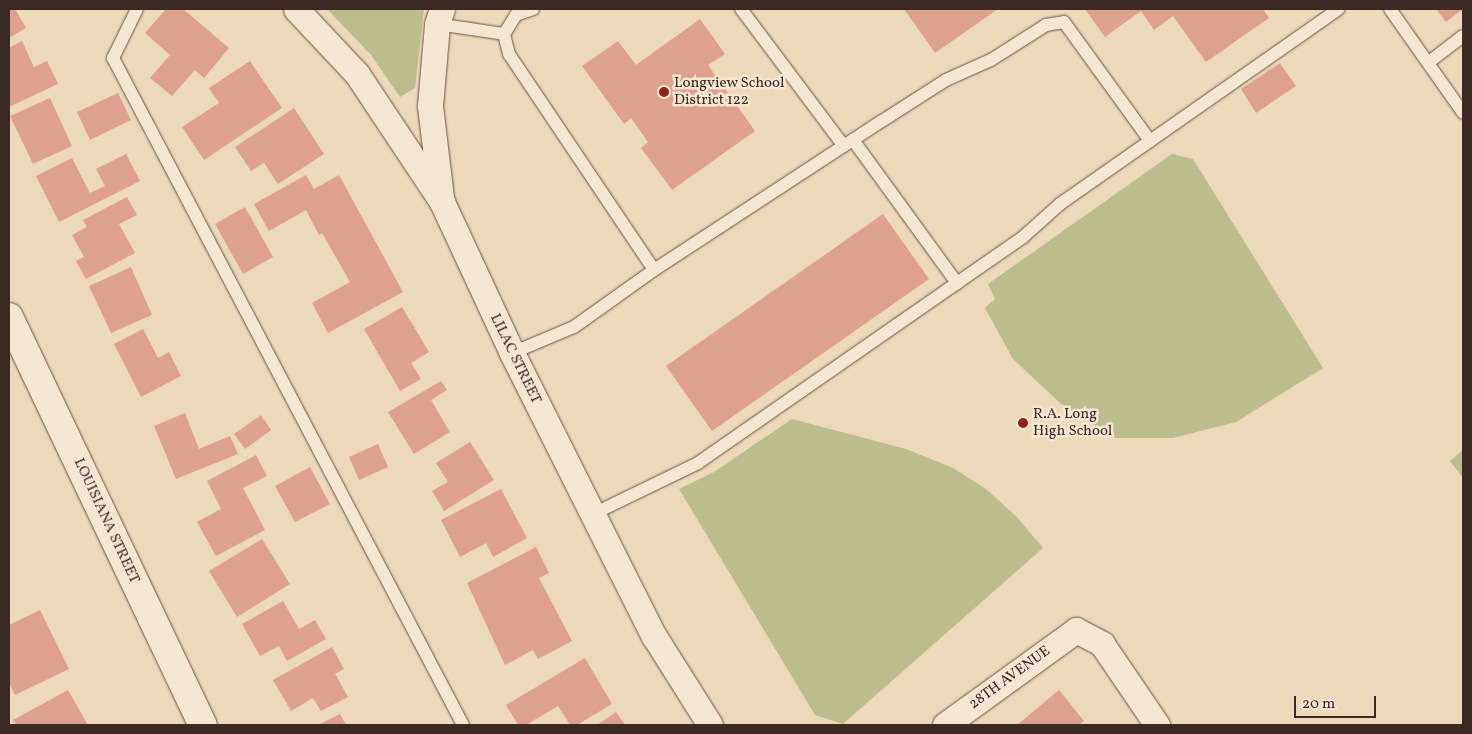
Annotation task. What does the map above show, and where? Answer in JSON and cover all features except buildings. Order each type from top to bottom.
[{"type":"street","name":"LILAC STREET","points":[[296,9],[357,74],[442,202],[512,353],[654,636],[710,725]]},
{"type":"street","points":[[440,16],[430,106],[442,202]]},
{"type":"street","name":"LOUISIANA STREET","points":[[9,318],[203,725]]},
{"type":"street","name":"28TH AVENUE","points":[[945,725],[1076,630],[1102,644],[1157,725]]},
{"type":"lane","points":[[137,9],[113,58],[463,725]]},
{"type":"lane","points":[[533,9],[516,15],[504,34],[509,54],[520,74],[654,270]]},
{"type":"lane","points":[[741,9],[849,143],[957,283]]},
{"type":"lane","points":[[593,514],[698,463],[957,283],[1150,141],[1338,9]]},
{"type":"lane","points":[[1390,9],[1463,113]]},
{"type":"lane","points":[[440,16],[504,34]]},
{"type":"lane","points":[[512,353],[574,327],[654,270],[946,80],[990,60],[1046,25],[1064,22],[1150,141]]},
{"type":"lane","points":[[1429,62],[1463,36]]},
{"type":"green space","points":[[327,9],[424,9],[415,88],[400,97],[371,55]]},
{"type":"green space","points":[[1172,154],[1193,159],[1323,368],[1236,422],[1173,438],[1114,438],[1060,403],[1013,359],[985,308],[995,299],[988,284]]},
{"type":"green space","points":[[792,419],[906,449],[953,468],[986,489],[1016,516],[1043,548],[843,724],[815,715],[679,489],[714,472]]},
{"type":"green space","points":[[1463,450],[1463,478],[1450,461]]},
{"type":"place","name":"Longview School District 122","points":[[664,92]]},
{"type":"place","name":"R.A. Long High School","points":[[1023,423]]}]
